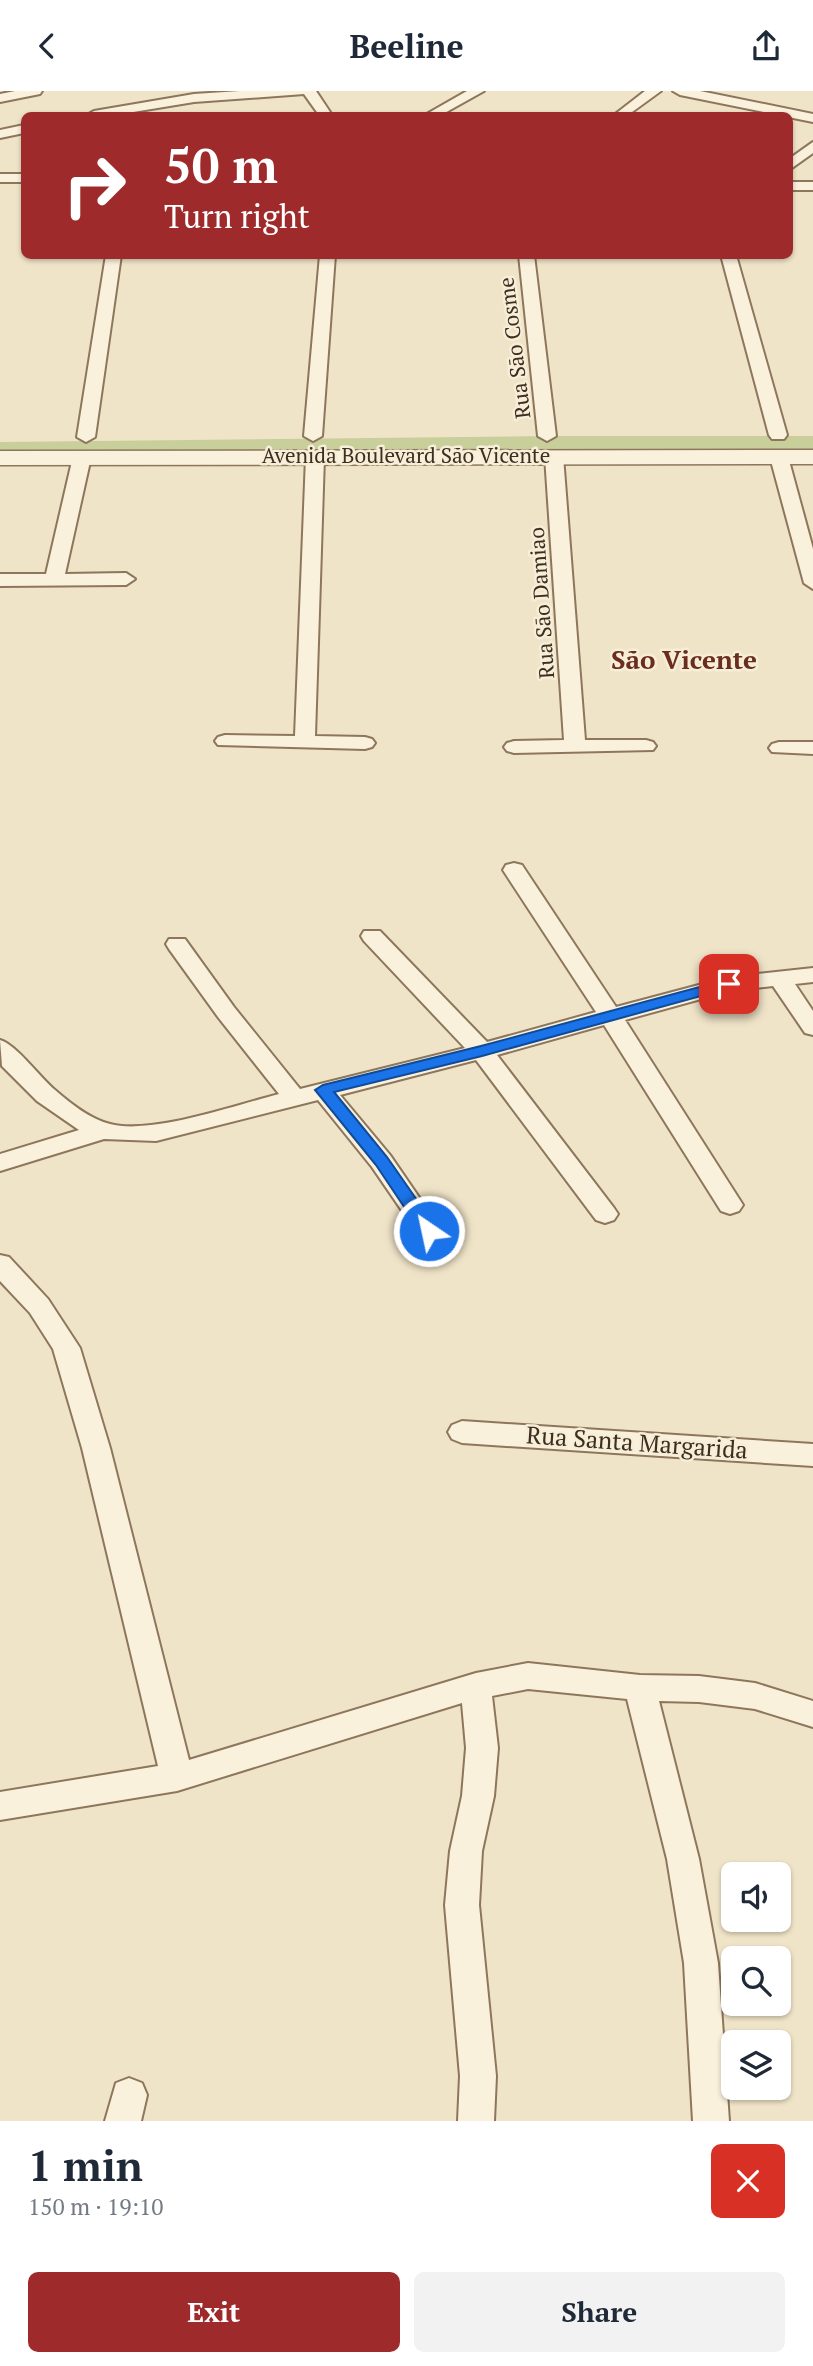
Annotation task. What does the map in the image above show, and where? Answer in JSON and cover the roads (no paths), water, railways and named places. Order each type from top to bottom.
[{"type":"street","points":[[0,98],[34,91]]},
{"type":"street","points":[[142,91],[158,109]]},
{"type":"street","points":[[126,112],[158,109],[240,93],[300,91]]},
{"type":"street","points":[[309,91],[323,112]]},
{"type":"street","points":[[438,112],[477,91]]},
{"type":"street","points":[[624,112],[654,91]]},
{"type":"street","points":[[680,91],[783,112]]},
{"type":"street","points":[[793,114],[813,118]]},
{"type":"street","points":[[0,134],[21,130]]},
{"type":"street","points":[[793,163],[813,146]]},
{"type":"street","points":[[0,178],[21,178]]},
{"type":"street","points":[[793,186],[813,186]]},
{"type":"street","points":[[54,580],[84,447],[113,259]]},
{"type":"street","points":[[305,743],[314,447],[328,259]]},
{"type":"street","name":"Rua Sāo Cosme","points":[[527,259],[550,446]]},
{"type":"street","points":[[729,259],[813,583]]},
{"type":"street","name":"Avenida Boulevard São Vicente","points":[[751,435],[813,457]]},
{"type":"street","name":"Avenida Boulevard São Vicente","points":[[0,437],[84,447],[778,446],[801,435]]},
{"type":"street","name":"Avenida Boulevard São Vicente","points":[[314,447],[409,436]]},
{"type":"street","name":"Avenida Boulevard São Vicente","points":[[519,436],[550,446],[574,436]]},
{"type":"street","name":"Rua Sāo Damiao","points":[[550,446],[575,746]]},
{"type":"street","name":"Avenida Boulevard São Vicente","points":[[0,458],[84,447]]},
{"type":"street","points":[[0,580],[125,579]]},
{"type":"street","points":[[225,741],[365,743]]},
{"type":"street","points":[[514,747],[646,746]]},
{"type":"street","points":[[779,748],[813,748]]},
{"type":"street","points":[[514,870],[730,1205]]},
{"type":"street","points":[[372,936],[482,1051],[605,1214]]},
{"type":"street","points":[[177,944],[226,1012],[294,1097]]},
{"type":"street","points":[[0,1048],[57,1105],[103,1131],[131,1134],[178,1129],[729,984],[813,975]]},
{"type":"street","points":[[778,977],[813,1028]]},
{"type":"street","points":[[323,1090],[381,1161],[429,1231]]},
{"type":"street","points":[[0,1163],[103,1131]]},
{"type":"street","points":[[0,1264],[39,1306],[66,1348],[96,1448],[177,1777]]},
{"type":"street","name":"Rua Santa Margarida","points":[[461,1432],[813,1455]]},
{"type":"street","points":[[0,1805],[177,1777],[476,1686],[528,1675],[640,1688],[699,1689],[755,1696],[813,1714]]},
{"type":"street","points":[[476,1686],[482,1748],[478,1796],[466,1851],[462,1905],[478,2076],[476,2121]]},
{"type":"street","points":[[640,1688],[683,1859],[701,1963],[711,2121]]},
{"type":"district","name":"São Vicente","points":[[684,660]]}]
